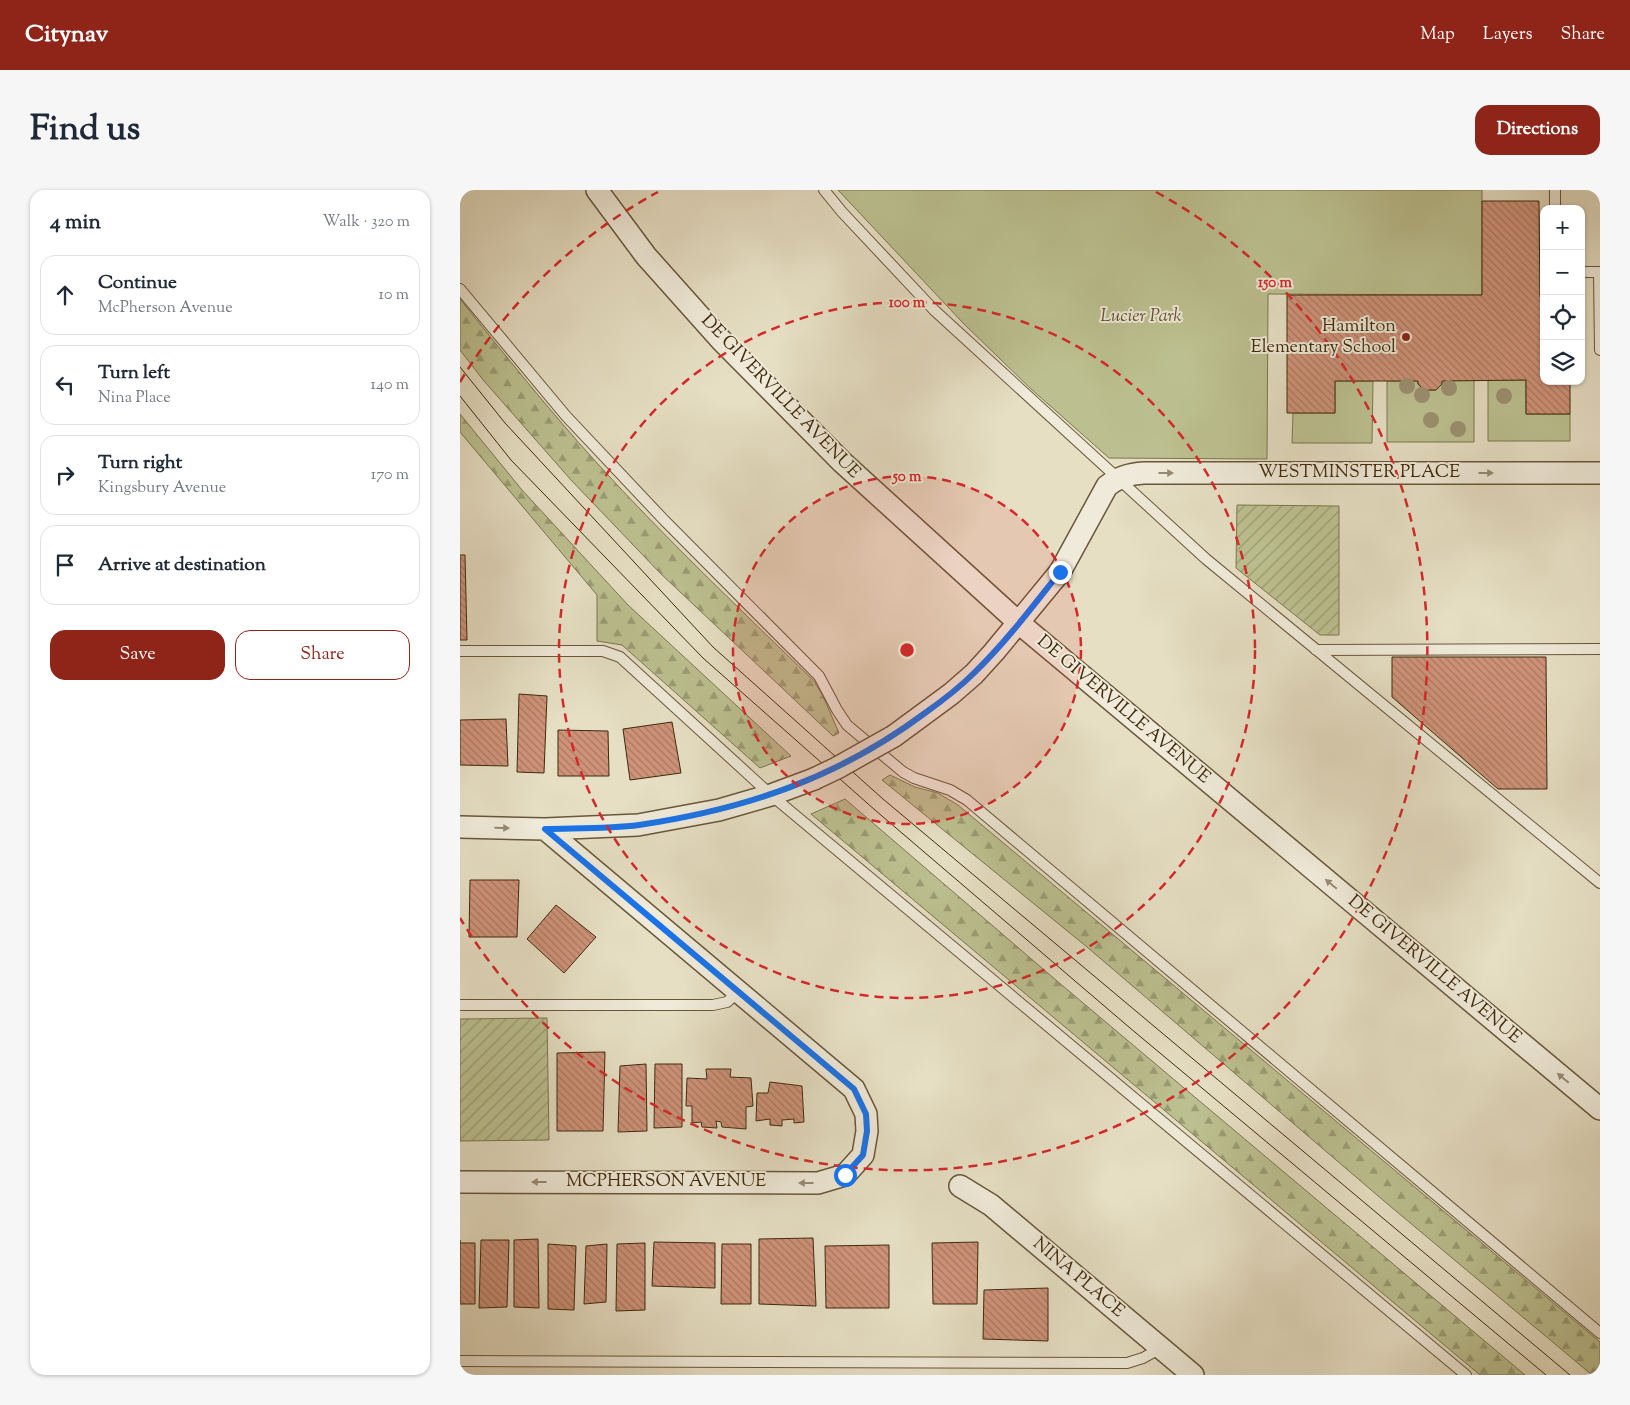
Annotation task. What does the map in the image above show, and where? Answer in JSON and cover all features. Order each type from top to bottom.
[{"type":"street","name":"DE GIVERVILLE AVENUE","points":[[597,190],[646,256],[721,340],[842,462],[1019,623],[1600,1109]]},
{"type":"street","name":"WESTMINSTER PLACE","points":[[1118,478],[1129,474],[1144,473],[1600,473]]},
{"type":"street","points":[[460,827],[545,829],[638,825],[718,810],[772,795],[837,768],[894,736],[951,694],[968,679],[1019,623],[1060,572],[1107,486],[1118,478]]},
{"type":"street","points":[[545,829],[738,992]]},
{"type":"street","name":"MCPHERSON AVENUE","points":[[460,1182],[818,1183],[845,1175],[863,1155],[867,1131],[866,1114],[854,1089],[738,992]]},
{"type":"street","name":"NINA PLACE","points":[[960,1186],[991,1205],[1193,1375]]},
{"type":"lane","points":[[824,190],[842,212],[934,310],[1206,559],[1600,883]]},
{"type":"lane","points":[[1555,190],[1555,205]]},
{"type":"lane","points":[[1585,272],[1600,272],[1600,350]]},
{"type":"lane","points":[[460,289],[566,416],[664,520],[819,676],[847,725],[903,772],[914,778],[950,790],[967,800],[1600,1333]]},
{"type":"lane","points":[[1316,650],[1600,649]]},
{"type":"lane","points":[[460,651],[603,651],[620,657],[772,795],[1466,1375]]},
{"type":"lane","points":[[460,1005],[713,1005],[727,1002],[738,992]]},
{"type":"lane","points":[[460,1361],[1128,1363],[1143,1358],[1161,1348]]},
{"type":"green space","name":"Lucier Park","points":[[838,190],[1482,190],[1482,295],[1268,294],[1267,459],[1109,458],[1030,388],[963,323]]},
{"type":"green space","points":[[460,299],[544,402],[622,490],[703,573],[814,681],[823,696],[839,733],[833,736],[660,573],[571,480],[484,381],[460,350]]},
{"type":"green space","points":[[1474,380],[1474,442],[1387,442],[1387,381],[1418,381],[1418,384],[1424,390],[1436,390],[1442,384],[1442,381]]},
{"type":"green space","points":[[1488,380],[1526,380],[1526,414],[1570,414],[1570,441],[1488,441]]},
{"type":"green space","points":[[1335,381],[1373,381],[1372,443],[1292,443],[1293,413],[1335,413]]},
{"type":"green space","points":[[460,414],[522,490],[628,605],[791,756],[760,768],[622,645],[597,641],[597,595],[460,432]]},
{"type":"green space","points":[[1237,505],[1339,506],[1339,635],[1320,635],[1236,568]]},
{"type":"green space","points":[[890,775],[915,787],[938,793],[958,805],[1600,1342],[1600,1375],[1592,1375],[1384,1201],[1087,947],[882,780]]},
{"type":"green space","points":[[845,799],[1057,981],[1525,1375],[1480,1375],[811,814]]},
{"type":"green space","points":[[547,1018],[549,1140],[460,1141],[460,1019]]},
{"type":"building","name":"Hamilton Elementary School","points":[[1482,201],[1539,201],[1540,385],[1570,385],[1570,414],[1526,414],[1526,380],[1442,381],[1442,384],[1436,390],[1424,390],[1418,384],[1418,381],[1335,381],[1335,413],[1287,413],[1287,295],[1482,295]]},
{"type":"building","points":[[460,555],[465,555],[467,640],[460,640]]},
{"type":"building","points":[[1392,657],[1546,657],[1547,789],[1498,789],[1392,697]]},
{"type":"building","points":[[519,694],[547,696],[544,773],[517,772]]},
{"type":"building","points":[[506,719],[508,766],[460,765],[460,720]]},
{"type":"building","points":[[672,722],[681,773],[630,780],[623,729]]},
{"type":"building","points":[[558,730],[608,731],[609,776],[558,776]]},
{"type":"building","points":[[470,880],[519,880],[517,937],[469,937]]},
{"type":"building","points":[[556,905],[596,937],[564,973],[527,939]]},
{"type":"building","points":[[605,1052],[603,1131],[557,1131],[557,1053]]},
{"type":"building","points":[[646,1064],[647,1131],[618,1132],[620,1066]]},
{"type":"building","points":[[655,1064],[682,1064],[682,1127],[654,1128]]},
{"type":"building","points":[[706,1069],[731,1069],[730,1077],[751,1078],[753,1106],[746,1107],[746,1129],[722,1127],[721,1122],[716,1121],[717,1128],[702,1127],[701,1122],[692,1123],[692,1106],[686,1106],[687,1078],[707,1079]]},
{"type":"building","points":[[770,1082],[802,1086],[804,1122],[794,1123],[794,1119],[782,1120],[782,1126],[770,1125],[770,1119],[756,1121],[757,1093],[768,1093]]},
{"type":"building","points":[[813,1238],[816,1306],[759,1304],[759,1239]]},
{"type":"building","points":[[538,1239],[539,1308],[514,1307],[514,1240]]},
{"type":"building","points":[[481,1240],[509,1240],[507,1307],[479,1308]]},
{"type":"building","points":[[654,1242],[715,1243],[715,1288],[652,1286]]},
{"type":"building","points":[[978,1242],[977,1304],[933,1304],[932,1243]]},
{"type":"building","points":[[460,1243],[475,1243],[475,1304],[460,1304]]},
{"type":"building","points":[[645,1243],[645,1310],[616,1311],[617,1244]]},
{"type":"building","points":[[548,1244],[576,1246],[574,1310],[548,1309]]},
{"type":"building","points":[[607,1244],[606,1302],[584,1304],[586,1246]]},
{"type":"building","points":[[722,1244],[751,1244],[751,1304],[721,1304]]},
{"type":"building","points":[[889,1245],[889,1308],[826,1308],[825,1246]]},
{"type":"building","points":[[1048,1288],[1048,1341],[983,1339],[984,1290]]},
{"type":"tram line","points":[[460,367],[505,423],[713,647],[883,799],[1570,1375]]},
{"type":"tram line","points":[[460,396],[511,460],[703,658],[875,810],[1130,1028],[1546,1375]]},
{"type":"place","name":"Hamilton Elementary School","points":[[1406,337]]},
{"type":"route","points":[[845,1175],[863,1155],[867,1131],[866,1114],[854,1089],[545,829],[638,825],[718,810],[772,795],[837,768],[894,736],[951,694],[974,674],[1060,572]]}]
